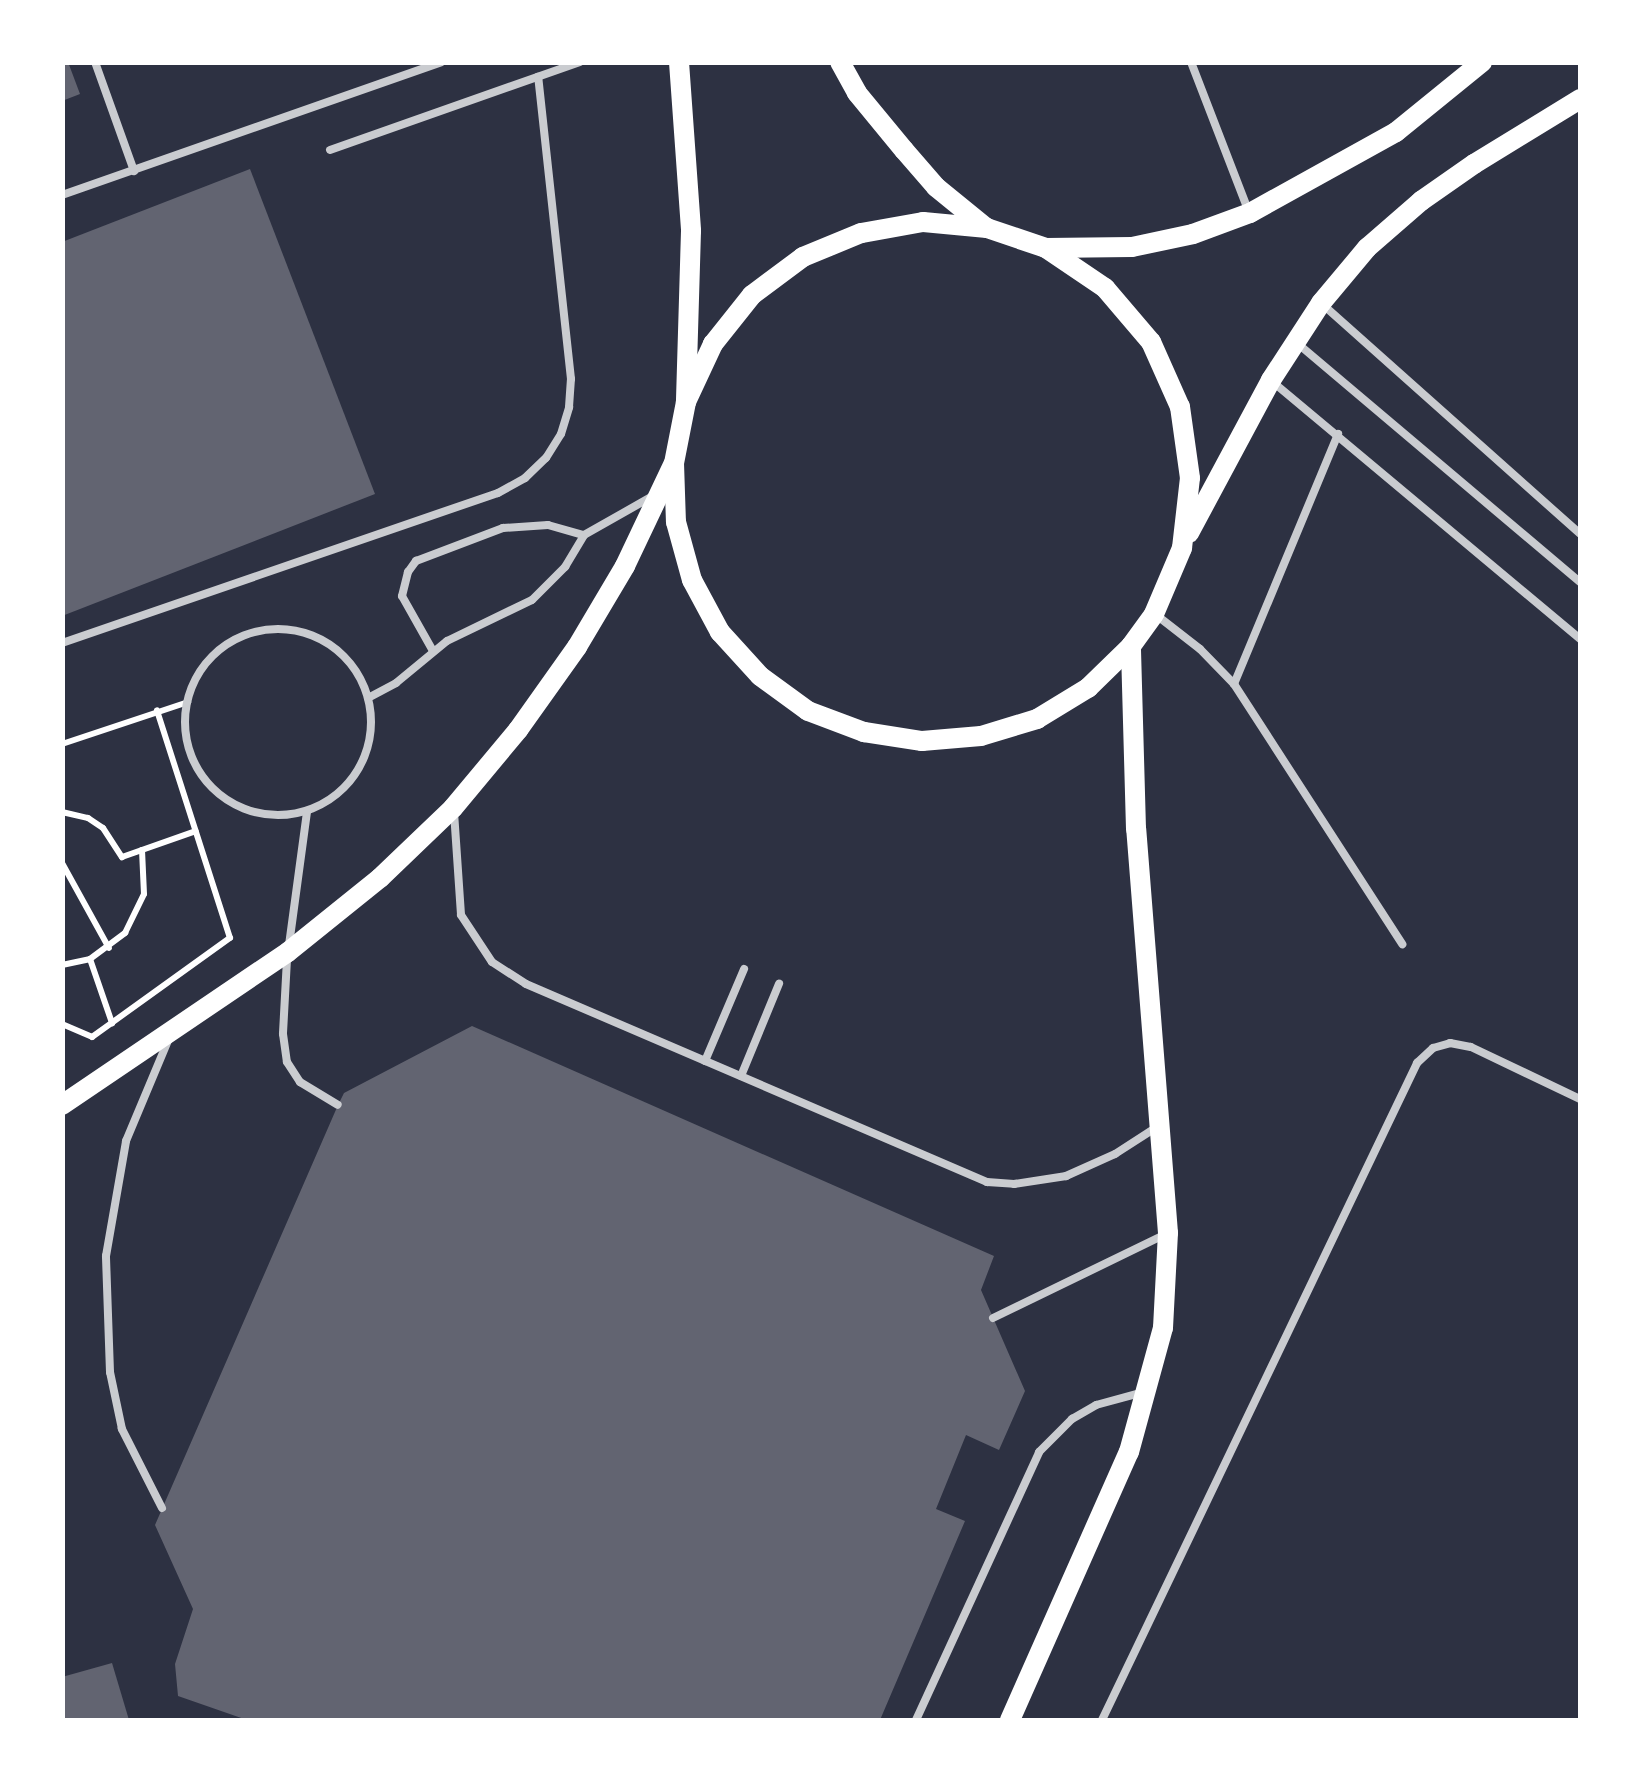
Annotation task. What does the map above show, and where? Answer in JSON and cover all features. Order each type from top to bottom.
[{"type":"main road","points":[[679,62],[691,231],[686,402],[674,463],[676,522],[692,580],[711,614],[760,676],[808,710],[864,732],[922,741],[981,736],[1037,718],[1071,698],[1131,646],[1154,614],[1182,548],[1271,380],[1321,303],[1368,248],[1421,202],[1580,99]]},
{"type":"main road","points":[[840,62],[857,94],[914,162],[987,228]]},
{"type":"main road","points":[[1046,248],[1132,246],[1193,234],[1250,213],[1396,132],[1482,62]]},
{"type":"main road","points":[[686,402],[713,344],[752,296],[803,257],[861,233],[924,222],[987,228],[1046,248],[1105,288],[1151,342],[1180,407],[1190,478],[1182,548]]},
{"type":"main road","points":[[62,1105],[288,952],[380,878],[454,808],[518,730],[577,647],[625,566],[674,463]]},
{"type":"main road","points":[[1010,1720],[1105,1512],[1148,1391],[1163,1328],[1168,1233],[1136,829],[1131,646]]},
{"type":"lane","points":[[95,62],[134,171]]},
{"type":"lane","points":[[62,195],[441,62]]},
{"type":"lane","points":[[330,150],[580,62]]},
{"type":"lane","points":[[1191,62],[1250,213]]},
{"type":"lane","points":[[62,643],[498,493],[526,478],[546,458],[565,420],[571,379],[538,77]]},
{"type":"lane","points":[[1321,303],[1580,534]]},
{"type":"lane","points":[[1296,342],[1580,582]]},
{"type":"lane","points":[[1271,380],[1580,639]]},
{"type":"lane","points":[[1234,684],[1338,434]]},
{"type":"lane","points":[[368,698],[396,684],[433,651],[532,600],[565,567],[584,535],[659,493]]},
{"type":"lane","points":[[433,651],[402,596],[408,572],[416,562],[503,528],[548,526],[584,535]]},
{"type":"lane","points":[[1154,614],[1200,649],[1234,684],[1402,944]]},
{"type":"lane","points":[[276,630],[310,634],[347,659],[368,698],[370,733],[360,766],[346,785],[308,811],[264,814],[244,809],[208,784],[188,746],[188,702],[207,662],[243,636],[276,630]]},
{"type":"lane","points":[[454,808],[456,896],[468,932],[492,962],[526,984],[987,1182],[1040,1182],[1066,1176],[1115,1154],[1161,1124]]},
{"type":"lane","points":[[308,811],[288,952],[283,1034],[286,1062],[300,1082],[338,1105]]},
{"type":"lane","points":[[705,1061],[744,969]]},
{"type":"lane","points":[[741,1076],[780,984]]},
{"type":"lane","points":[[162,1508],[138,1469],[122,1429],[110,1372],[105,1295],[113,1198],[126,1141],[171,1034]]},
{"type":"lane","points":[[1102,1720],[1417,1062],[1434,1048],[1450,1043],[1472,1047],[1580,1099]]},
{"type":"lane","points":[[993,1318],[1168,1233]]},
{"type":"lane","points":[[916,1720],[1038,1452],[1072,1419],[1096,1405],[1148,1391]]},
{"type":"path","points":[[62,744],[188,702]]},
{"type":"path","points":[[62,1024],[92,1038],[230,938],[157,710]]},
{"type":"path","points":[[62,812],[88,818],[103,828],[122,857],[196,831]]},
{"type":"path","points":[[62,965],[90,959],[110,948],[138,914],[144,894],[142,850]]},
{"type":"path","points":[[62,864],[110,948]]},
{"type":"path","points":[[90,959],[112,1023]]},
{"type":"building","points":[[62,62],[68,62],[80,94],[62,101]]},
{"type":"building","points":[[250,169],[375,494],[62,616],[62,242]]},
{"type":"building","points":[[472,1026],[994,1256],[981,1290],[1025,1391],[999,1450],[966,1435],[936,1509],[965,1521],[880,1720],[247,1720],[178,1696],[175,1664],[193,1609],[155,1525],[338,1105],[344,1093]]},
{"type":"building","points":[[112,1663],[129,1720],[62,1720],[62,1677]]}]
